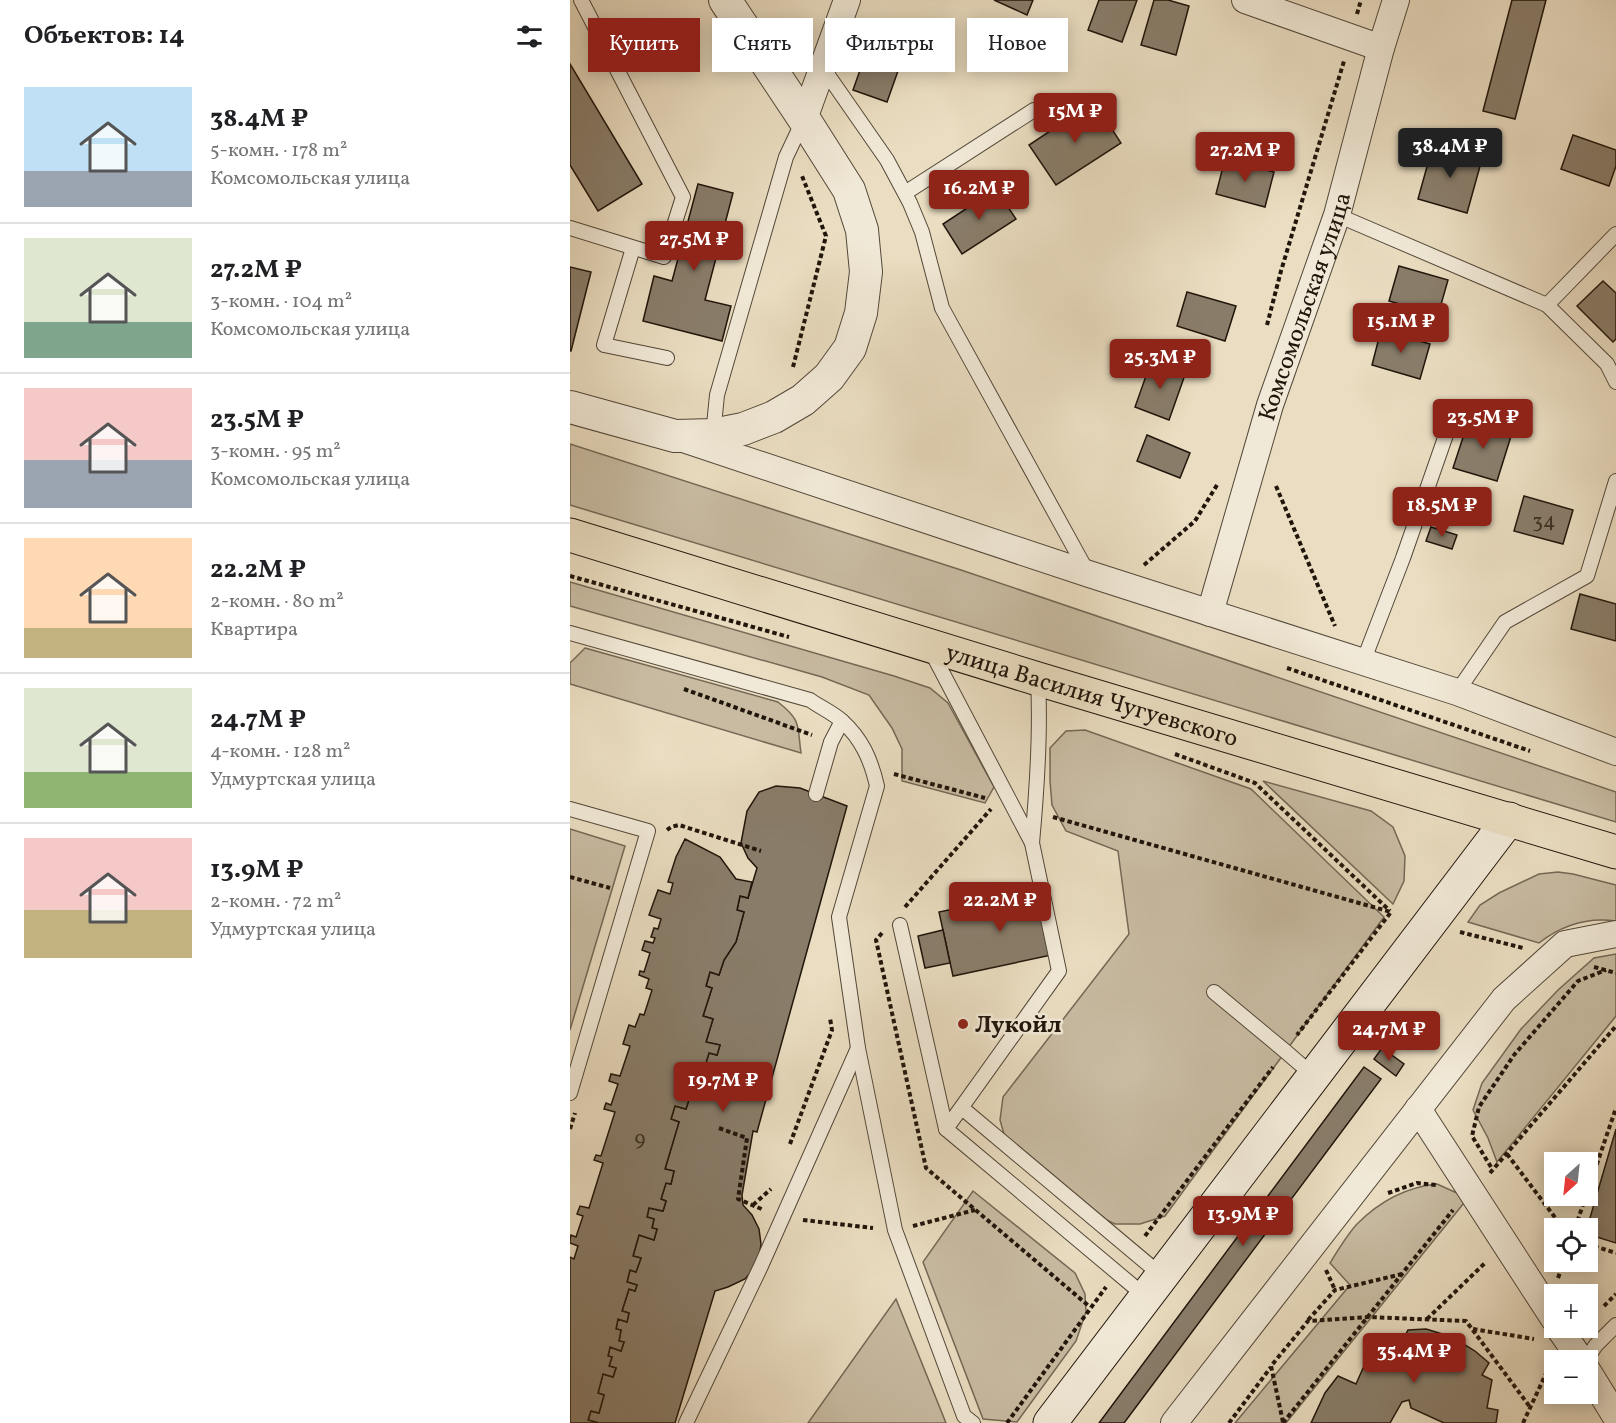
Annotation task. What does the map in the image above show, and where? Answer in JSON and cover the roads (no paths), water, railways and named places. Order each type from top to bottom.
[{"type":"main road","name":"улица Василия Чугуевского","points":[[570,535],[1038,679],[1616,852]]},
{"type":"main road","points":[[1050,1423],[1509,819]]},
{"type":"street","points":[[675,436],[713,435],[743,429],[774,417],[803,400],[829,377],[850,348],[861,313],[866,272],[862,230],[849,190],[725,0]]},
{"type":"street","points":[[804,118],[847,0]]},
{"type":"street","points":[[1245,0],[1381,48]]},
{"type":"street","name":"Комсомольская улица","points":[[1210,613],[1270,405],[1337,215],[1396,0]]},
{"type":"street","points":[[570,407],[675,436],[1089,574],[1458,692],[1616,752]]},
{"type":"street","points":[[1174,1423],[1504,999],[1565,944],[1616,934]]},
{"type":"street","points":[[1418,1109],[1544,1304]]},
{"type":"street","points":[[1598,1388],[1616,1417]]},
{"type":"lane","points":[[570,228],[664,257],[683,197],[580,0]]},
{"type":"lane","points":[[823,68],[887,160],[905,193],[922,232],[942,308],[1089,574]]},
{"type":"lane","points":[[905,193],[1034,110]]},
{"type":"lane","points":[[713,435],[717,395],[786,157],[804,118]]},
{"type":"lane","points":[[1337,215],[1546,304],[1607,364],[1616,382]]},
{"type":"lane","points":[[1546,304],[1616,234]]},
{"type":"lane","points":[[633,248],[604,345],[667,358]]},
{"type":"lane","points":[[1356,659],[1402,558],[1454,412]]},
{"type":"lane","points":[[1458,692],[1505,622],[1587,576],[1616,481]]},
{"type":"lane","points":[[570,633],[810,700],[842,721],[865,748],[877,786],[839,917],[858,1048],[895,1230],[964,1416],[973,1423]]},
{"type":"lane","points":[[927,644],[1032,843],[1059,971],[946,1129]]},
{"type":"lane","points":[[1032,843],[1040,706],[1038,679]]},
{"type":"lane","points":[[816,794],[831,742],[842,721]]},
{"type":"lane","points":[[570,809],[648,831],[570,1093]]},
{"type":"lane","points":[[900,925],[946,1129],[1117,1272],[1153,1286]]},
{"type":"lane","points":[[1214,992],[1314,1076]]},
{"type":"lane","points":[[686,1423],[858,1048]]},
{"type":"lane","points":[[962,1108],[1133,1251],[1153,1286]]},
{"type":"lane","points":[[1593,1350],[1616,1324]]},
{"type":"place","name":"Лукойл","points":[[963,1024]]}]
